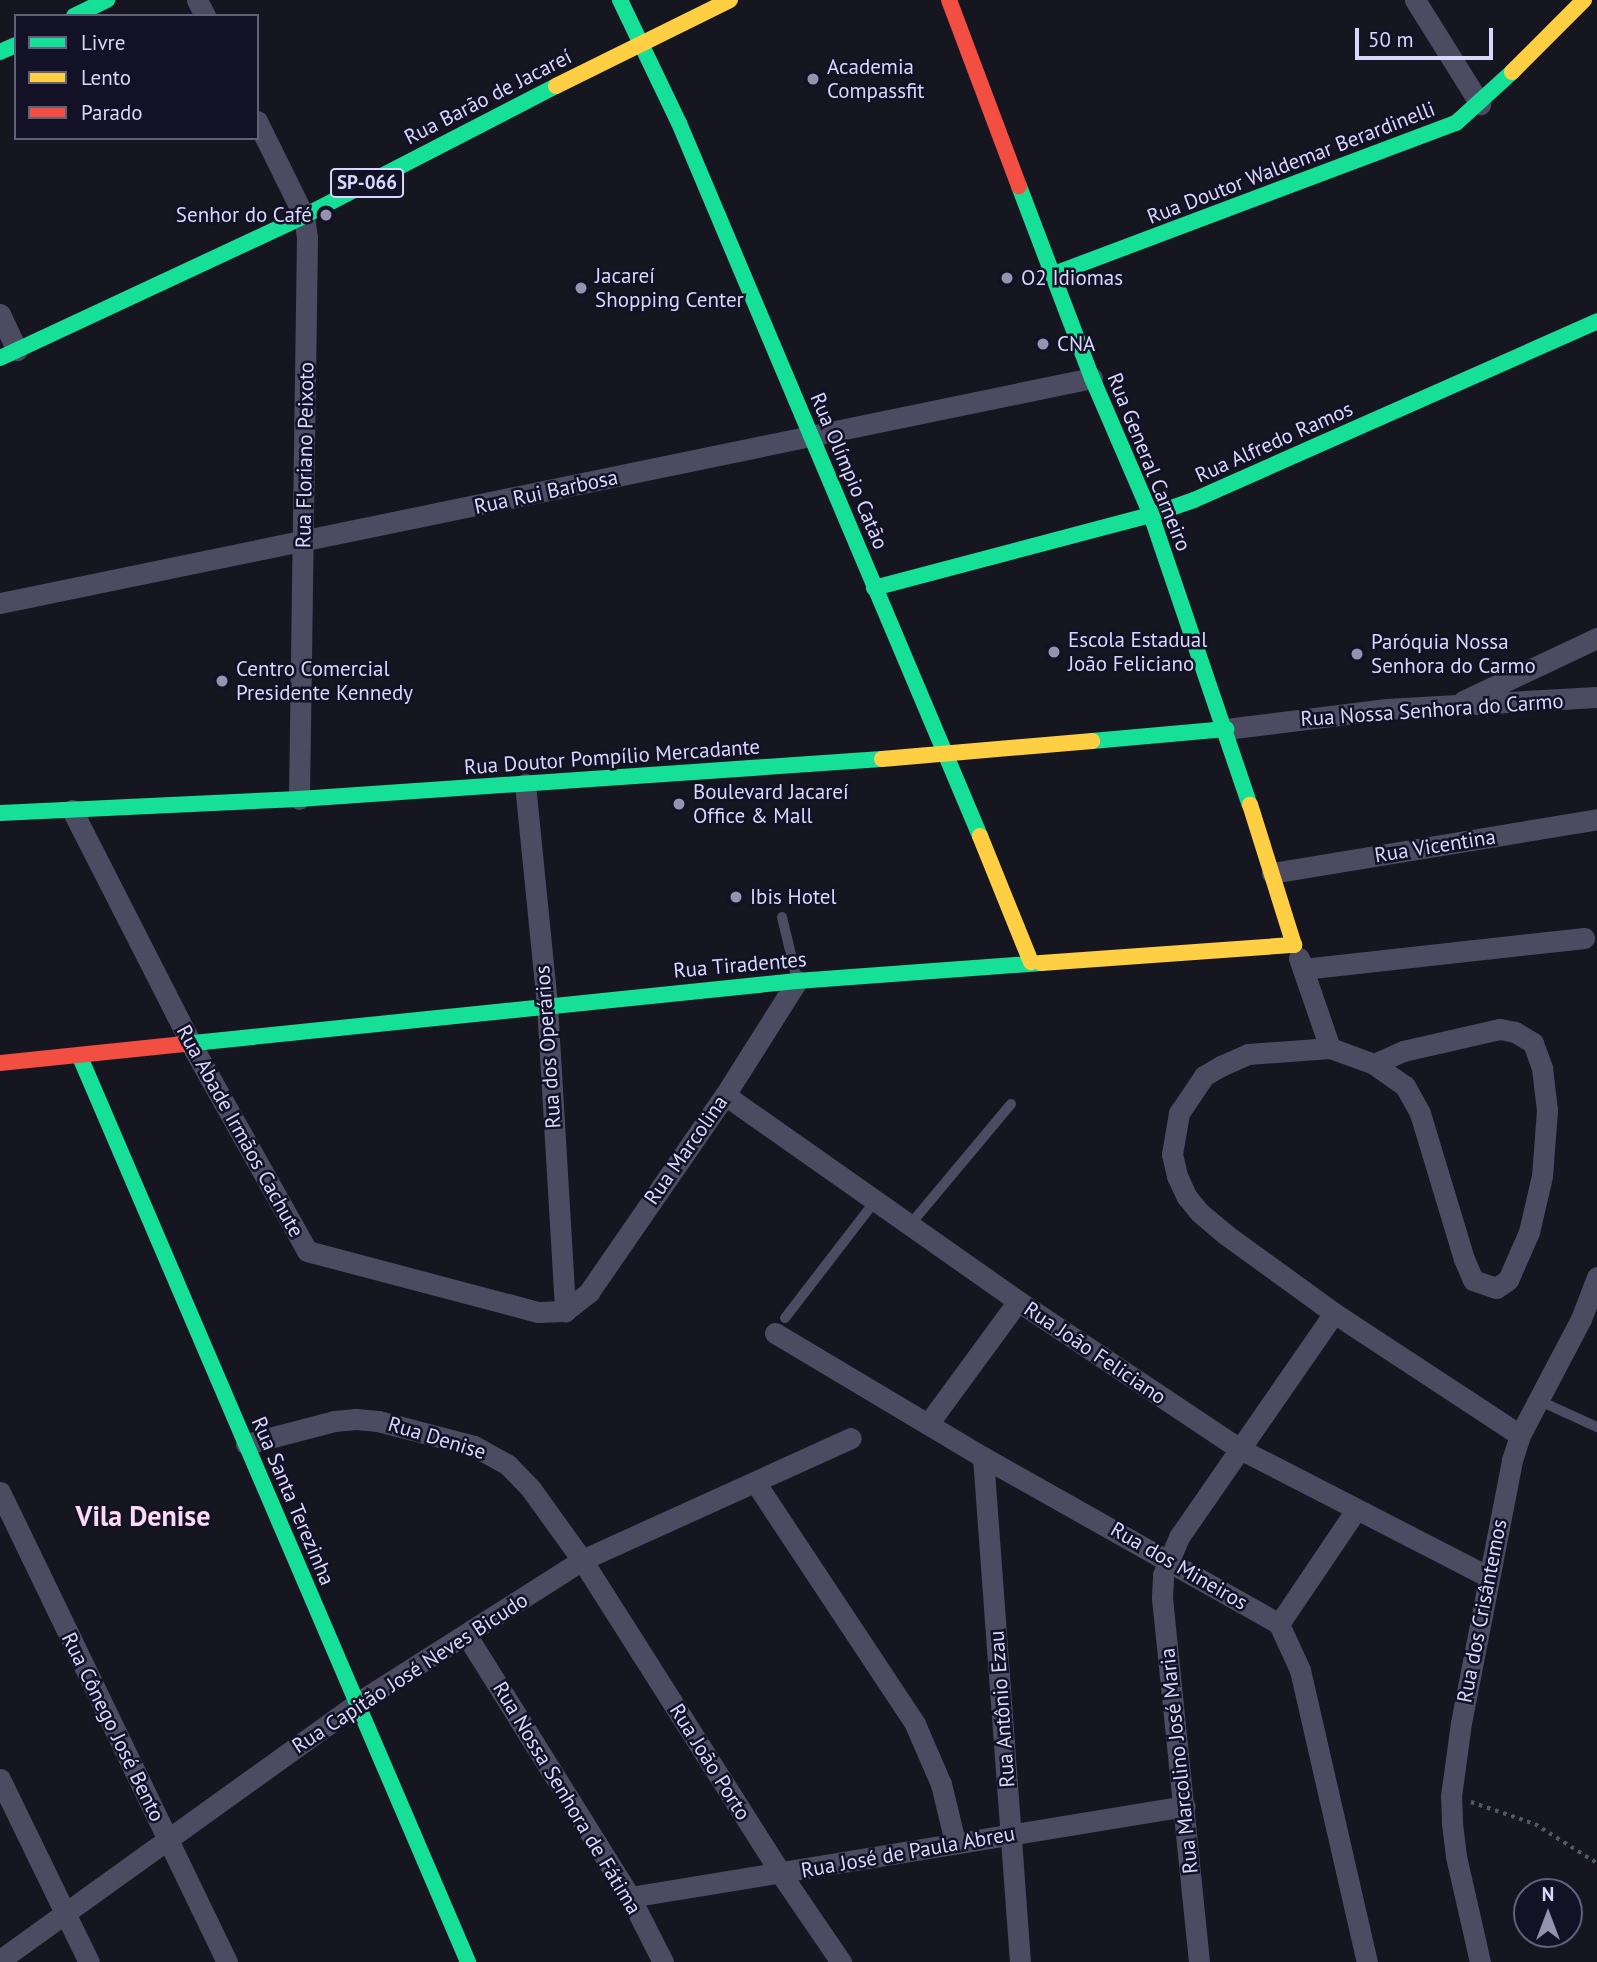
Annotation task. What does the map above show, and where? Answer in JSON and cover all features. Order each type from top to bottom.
[{"type":"main road","points":[[78,14],[107,0]]},
{"type":"main road","name":"Rua Olímpio Catão","points":[[620,0],[679,123],[947,754],[1031,962]]},
{"type":"main road","name":"Rua Barão de Jacareí","points":[[9,354],[304,216],[641,42],[730,0]]},
{"type":"main road","name":"Rua General Carneiro","points":[[948,0],[1054,274],[1091,378],[1151,515],[1226,729],[1294,945]]},
{"type":"main road","name":"Rua Doutor Waldemar Berardinelli","points":[[1054,274],[1456,123],[1480,104],[1584,0]]},
{"type":"main road","name":"Rua Alfredo Ramos","points":[[874,587],[1151,515],[1194,500],[1597,321]]},
{"type":"main road","name":"Rua Doutor Pompílio Mercadante","points":[[0,813],[299,799],[525,784],[947,754],[1226,729]]},
{"type":"main road","name":"Rua Tiradentes","points":[[0,1063],[79,1057],[547,1005],[797,981],[1294,945]]},
{"type":"main road","name":"Rua Santa Terezinha","points":[[79,1057],[468,1962]]},
{"type":"street","points":[[1415,0],[1480,104]]},
{"type":"street","name":"Rua Floriano Peixoto","points":[[259,125],[304,216],[304,542],[299,799]]},
{"type":"street","points":[[0,314],[9,354]]},
{"type":"street","name":"Rua Rui Barbosa","points":[[0,603],[812,438],[1091,378]]},
{"type":"street","points":[[1454,706],[1597,638]]},
{"type":"street","name":"Rua Nossa Senhora do Carmo","points":[[1226,729],[1387,709],[1597,697]]},
{"type":"street","name":"Rua dos Operários","points":[[525,784],[547,1005],[565,1311]]},
{"type":"street","name":"Rua Abade Irmãos Cachute","points":[[72,810],[191,1044],[309,1253],[538,1312],[565,1311]]},
{"type":"street","name":"Rua Vicentina","points":[[1272,873],[1597,819]]},
{"type":"street","points":[[1303,969],[1584,939]]},
{"type":"street","points":[[1294,945],[1330,1048]]},
{"type":"street","name":"Rua Marcolina","points":[[565,1311],[589,1292],[725,1095],[797,981]]},
{"type":"street","points":[[1374,1063],[1403,1051],[1500,1029],[1516,1032],[1533,1043],[1542,1068],[1547,1110],[1542,1177],[1529,1233],[1508,1280],[1496,1288],[1473,1280],[1464,1259],[1420,1112],[1405,1086],[1374,1063],[1330,1048],[1248,1054],[1204,1076],[1180,1112],[1172,1154],[1186,1198],[1199,1212],[1334,1313],[1520,1435]]},
{"type":"street","name":"Rua João Feliciano","points":[[725,1095],[1018,1301],[1240,1449],[1487,1576]]},
{"type":"street","name":"Rua dos Crisântemos","points":[[1480,1962],[1456,1856],[1451,1796],[1487,1576],[1520,1435],[1581,1319],[1597,1277]]},
{"type":"street","points":[[928,1424],[1018,1301]]},
{"type":"street","name":"Rua Marcolino José Maria","points":[[1199,1962],[1185,1807],[1161,1597],[1163,1574],[1180,1537],[1334,1313]]},
{"type":"street","name":"Rua dos Mineiros","points":[[780,1326],[983,1457],[1279,1624]]},
{"type":"street","name":"Rua Denise","points":[[246,1444],[334,1421],[356,1419],[378,1420],[474,1446],[508,1465],[531,1489],[582,1560]]},
{"type":"street","name":"Rua Capitão José Neves Bicudo","points":[[0,1960],[357,1703],[467,1636],[582,1560],[851,1438]]},
{"type":"street","name":"Rua Antônio Ezau","points":[[983,1457],[1020,1962]]},
{"type":"street","points":[[755,1482],[915,1724],[941,1784],[956,1842]]},
{"type":"street","name":"Rua Cônego José Bento","points":[[0,1492],[227,1962]]},
{"type":"street","points":[[1356,1510],[1279,1624],[1300,1670],[1367,1962]]},
{"type":"street","name":"Rua João Porto","points":[[582,1560],[781,1874],[841,1962]]},
{"type":"street","name":"Rua Nossa Senhora de Fátima","points":[[467,1636],[630,1898],[663,1962]]},
{"type":"street","points":[[0,1779],[89,1962]]},
{"type":"street","name":"Rua José de Paula Abreu","points":[[630,1898],[956,1842],[1185,1807]]},
{"type":"lane","points":[[782,918],[797,981]]},
{"type":"lane","points":[[909,1226],[1011,1104]]},
{"type":"lane","points":[[780,1326],[875,1201]]},
{"type":"lane","points":[[1540,1401],[1597,1427]]},
{"type":"path","points":[[1451,1796],[1535,1824],[1597,1863]]},
{"type":"traffic: fast","points":[[78,14],[107,0]]},
{"type":"traffic: fast","points":[[620,0],[679,123],[980,836]]},
{"type":"traffic: fast","points":[[0,52],[14,46]]},
{"type":"traffic: fast","points":[[1054,274],[1456,123],[1512,72]]},
{"type":"traffic: fast","points":[[0,358],[304,216],[556,86]]},
{"type":"traffic: fast","points":[[1019,186],[1092,378],[1151,515],[1250,805]]},
{"type":"traffic: fast","points":[[874,588],[1151,515],[1194,500],[1597,321]]},
{"type":"traffic: fast","points":[[1092,741],[1226,729]]},
{"type":"traffic: fast","points":[[0,813],[299,799],[882,759]]},
{"type":"traffic: fast","points":[[184,1044],[797,981],[1041,963]]},
{"type":"traffic: fast","points":[[80,1057],[468,1962]]},
{"type":"traffic: slow","points":[[556,86],[730,0]]},
{"type":"traffic: slow","points":[[1512,72],[1584,0]]},
{"type":"traffic: slow","points":[[882,759],[1092,741]]},
{"type":"traffic: slow","points":[[1041,963],[1294,945],[1250,805]]},
{"type":"traffic: slow","points":[[980,836],[1031,962]]},
{"type":"traffic: jam","points":[[949,0],[1019,186]]},
{"type":"traffic: jam","points":[[0,1063],[184,1044]]},
{"type":"place","name":"Academia Compassfit","points":[[813,79]]},
{"type":"place","name":"Senhor do Café","points":[[326,215]]},
{"type":"place","name":"O2 Idiomas","points":[[1007,278]]},
{"type":"place","name":"Jacareí Shopping Center","points":[[581,288]]},
{"type":"place","name":"CNA","points":[[1043,344]]},
{"type":"place","name":"Escola Estadual João Feliciano","points":[[1054,652]]},
{"type":"place","name":"Paróquia Nossa Senhora do Carmo","points":[[1357,654]]},
{"type":"place","name":"Centro Comercial Presidente Kennedy","points":[[222,681]]},
{"type":"place","name":"Boulevard Jacareí Office & Mall","points":[[679,804]]},
{"type":"place","name":"Ibis Hotel","points":[[736,897]]},
{"type":"district","name":"Vila Denise","points":[[143,1516]]}]
